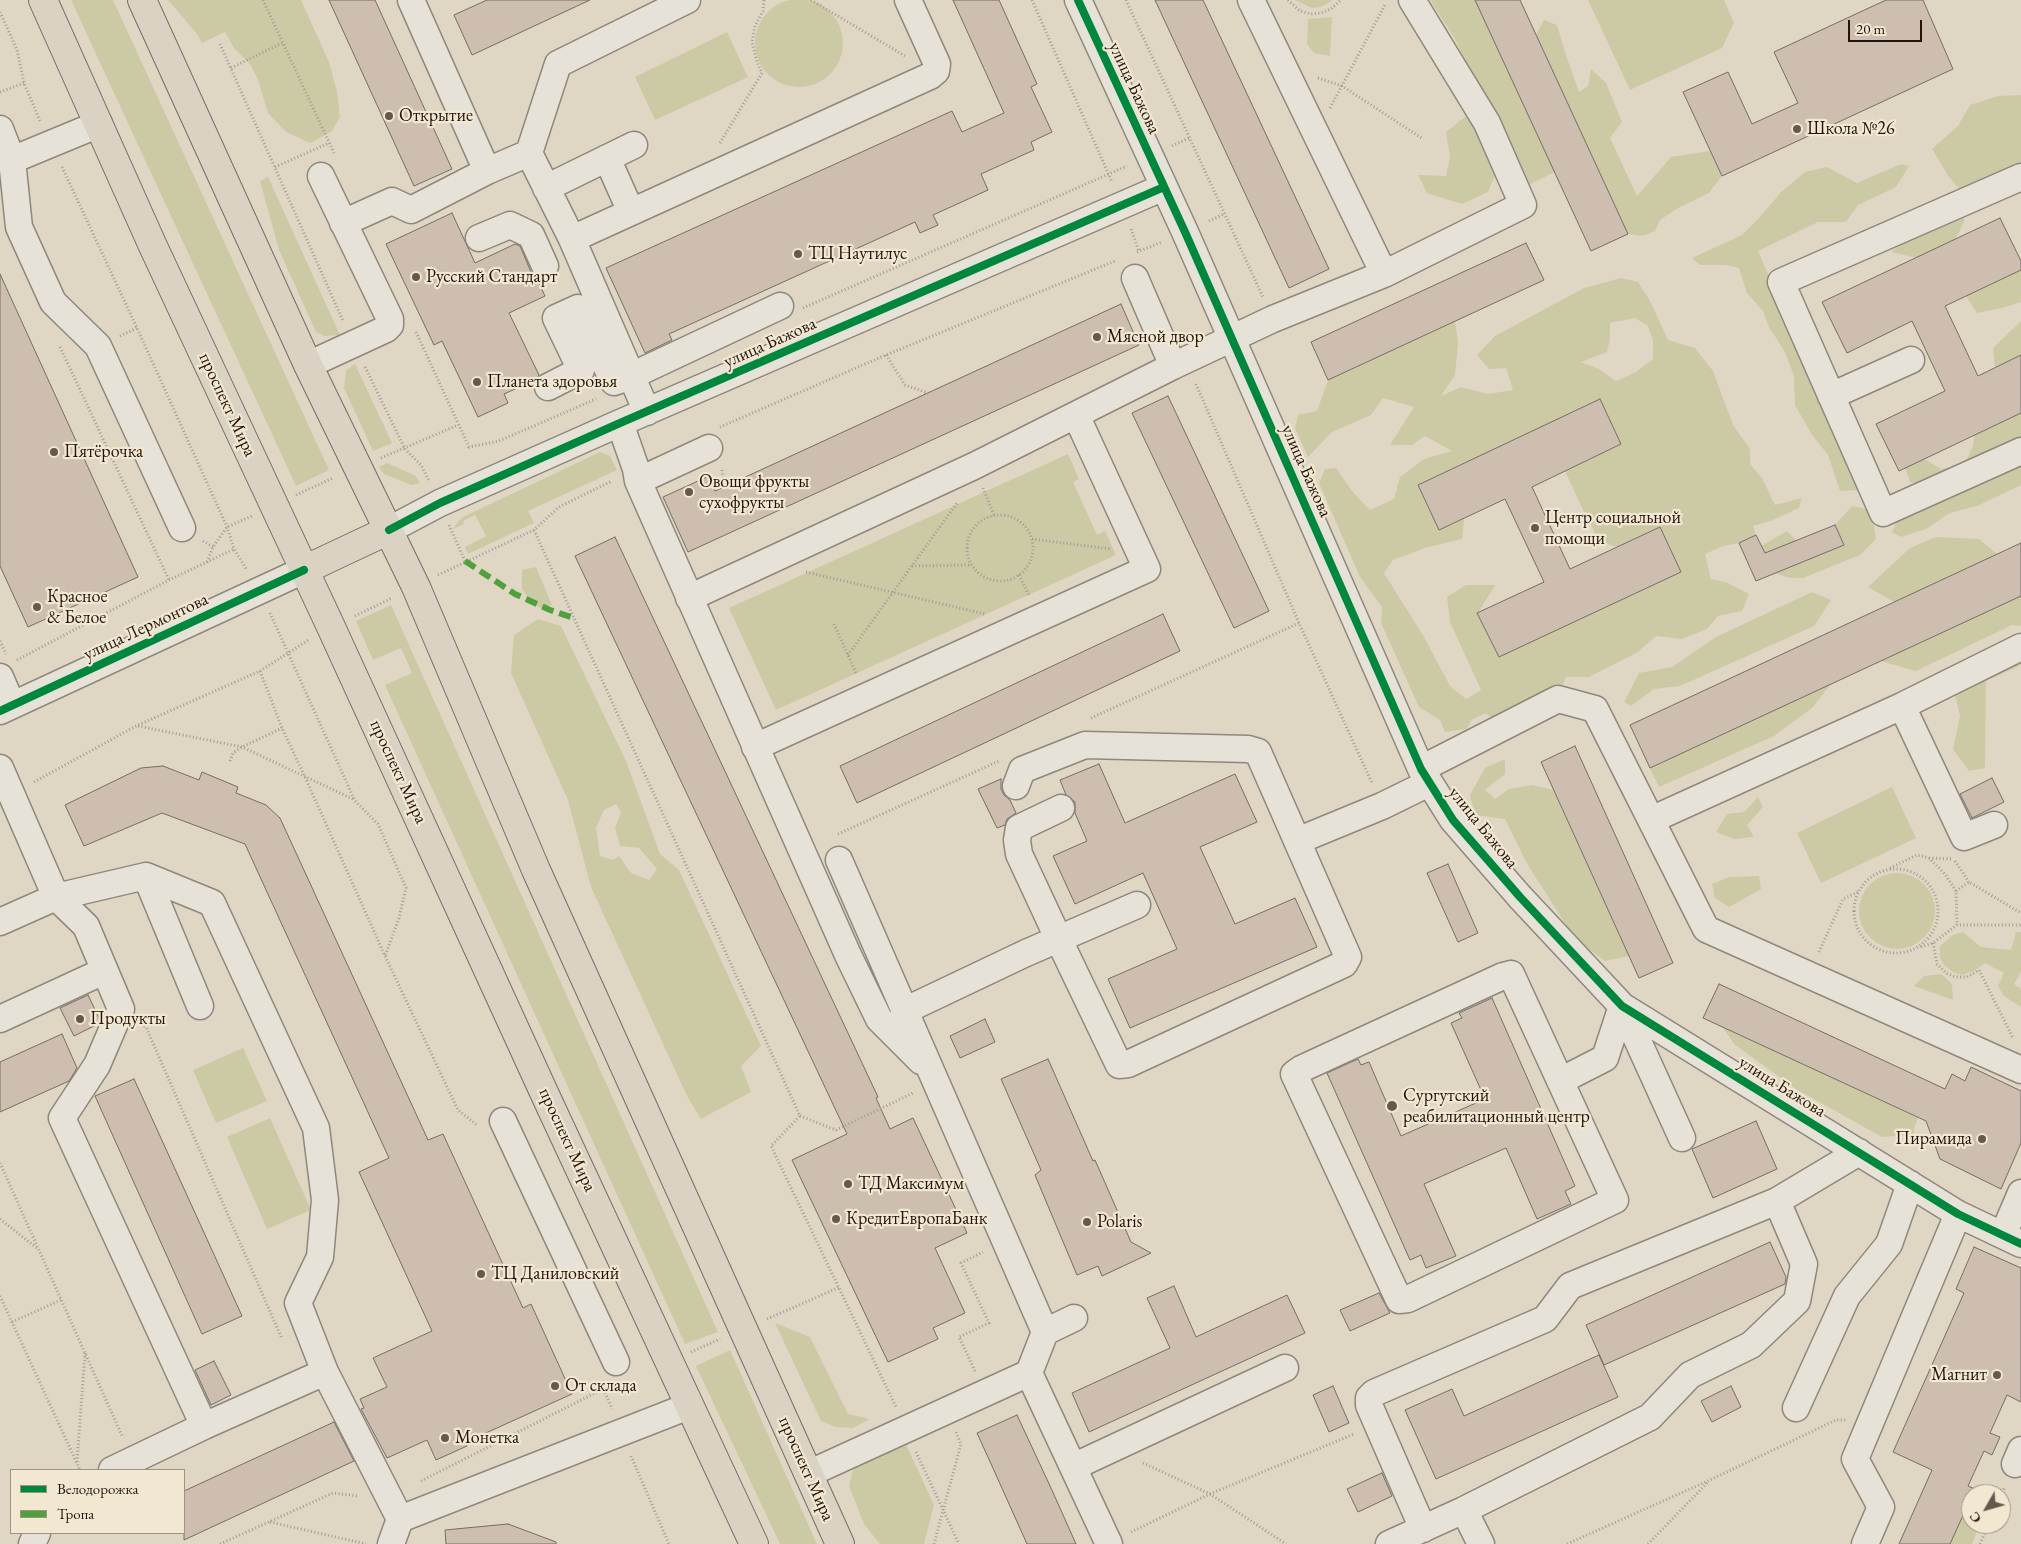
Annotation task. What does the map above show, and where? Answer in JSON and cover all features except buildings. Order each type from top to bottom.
[{"type":"main road","name":"проспект Мира","points":[[43,0],[152,244],[754,1544]]},
{"type":"main road","name":"проспект Мира","points":[[142,0],[308,365],[416,587],[536,870],[840,1544]]},
{"type":"main road","name":"улица Бажова","points":[[304,570],[389,530]]},
{"type":"street","points":[[411,0],[487,171]]},
{"type":"street","points":[[647,412],[567,229],[529,153],[558,64],[687,0]]},
{"type":"street","points":[[479,238],[510,225],[531,235],[567,229],[631,212],[930,76],[936,71],[937,64],[908,0]]},
{"type":"street","name":"улица Бажова","points":[[1078,0],[1185,232],[1425,776],[1453,820],[1520,897],[1622,1006],[1958,1214],[2012,1240]]},
{"type":"street","points":[[1251,0],[1384,274]]},
{"type":"street","points":[[689,598],[974,466],[1273,319],[1384,274],[1523,205],[1487,124],[1412,0]]},
{"type":"street","points":[[12,160],[99,124]]},
{"type":"street","points":[[0,129],[12,160],[18,228],[53,302],[98,346],[182,528]]},
{"type":"street","points":[[546,188],[634,145]]},
{"type":"street","points":[[344,223],[392,200],[411,210],[487,171],[529,153]]},
{"type":"street","points":[[607,158],[631,212]]},
{"type":"street","points":[[308,365],[386,329],[390,325],[390,319],[344,223],[329,168]]},
{"type":"street","points":[[2021,177],[1781,282],[1883,513],[2021,451]]},
{"type":"street","name":"улица Бажова","points":[[389,530],[440,503],[620,423],[1164,187]]},
{"type":"street","points":[[531,235],[545,266]]},
{"type":"street","points":[[1129,264],[1179,364]]},
{"type":"street","points":[[548,387],[582,370],[556,318],[578,308],[614,382],[789,308]]},
{"type":"street","points":[[1831,396],[1911,360]]},
{"type":"street","points":[[755,747],[1145,571],[1146,566],[1076,415]]},
{"type":"street","points":[[620,423],[637,475],[689,598],[848,955],[879,1019],[933,1076]]},
{"type":"street","points":[[637,475],[713,438]]},
{"type":"street","name":"улица Лермонтова","points":[[6,708],[304,570]]},
{"type":"street","points":[[1651,820],[1902,706],[2021,647]]},
{"type":"street","points":[[5,670],[6,708]]},
{"type":"street","points":[[1297,841],[1382,806],[1425,776],[1558,699],[1595,709],[1706,929],[2015,1068]]},
{"type":"street","points":[[1902,706],[1964,836],[1994,825]]},
{"type":"street","points":[[1016,786],[1022,770],[1086,745],[1248,749],[1258,752],[1348,957],[1344,964],[1128,1064],[1119,1065],[1020,854],[1017,840],[1019,828],[1061,808]]},
{"type":"street","points":[[0,768],[56,897],[86,926],[121,1009],[97,1065],[62,1118],[204,1426]]},
{"type":"street","points":[[839,860],[1045,1332]]},
{"type":"street","points":[[146,876],[200,1006]]},
{"type":"street","points":[[0,922],[56,897],[146,876],[212,903],[316,1128],[325,1200],[320,1257],[298,1304],[325,1372],[394,1508],[391,1544]]},
{"type":"street","points":[[904,1011],[1137,905]]},
{"type":"street","points":[[848,955],[875,943]]},
{"type":"street","points":[[0,1019],[104,971]]},
{"type":"street","points":[[1510,974],[1560,1081],[1615,1200],[1408,1298],[1399,1300],[1294,1074],[1301,1069],[1510,974]]},
{"type":"street","points":[[1560,1081],[1605,1058],[1622,1006]]},
{"type":"street","points":[[1622,1006],[1682,1138]]},
{"type":"street","points":[[493,1125],[608,1371]]},
{"type":"street","points":[[1422,1529],[1369,1405],[1369,1398],[1374,1393],[1545,1319],[1570,1286],[1777,1201],[1859,1152]]},
{"type":"street","points":[[1796,1408],[1847,1296],[1889,1244],[1910,1184]]},
{"type":"street","points":[[2012,1240],[2021,1193]]},
{"type":"street","points":[[1389,1544],[1464,1510],[1650,1417],[1690,1375],[1751,1345],[1797,1301],[1804,1264],[1777,1201]]},
{"type":"street","points":[[1865,1544],[1881,1508],[1855,1459],[1958,1214]]},
{"type":"street","points":[[808,1474],[1029,1373],[1045,1332],[1074,1318]]},
{"type":"street","points":[[1073,1467],[1285,1368]]},
{"type":"street","points":[[122,1465],[325,1372]]},
{"type":"street","points":[[1029,1373],[1109,1543]]},
{"type":"street","points":[[394,1508],[622,1433],[690,1406]]},
{"type":"street","points":[[1464,1510],[1481,1544]]},
{"type":"path","points":[[263,0],[329,143],[329,168]]},
{"type":"path","points":[[720,171],[714,153],[762,73],[752,42],[754,26],[764,11],[764,0]]},
{"type":"path","points":[[810,0],[900,54],[936,71]]},
{"type":"path","points":[[1126,0],[1273,319]]},
{"type":"path","points":[[1288,0],[1300,11],[1311,14],[1331,9],[1342,0]]},
{"type":"path","points":[[1316,135],[1388,0]]},
{"type":"path","points":[[0,12],[17,50],[24,83],[51,144],[227,526],[234,548],[260,591],[289,651],[355,801]]},
{"type":"path","points":[[231,68],[282,43]]},
{"type":"path","points":[[220,44],[353,344],[404,449],[421,465],[465,561]]},
{"type":"path","points":[[1282,65],[1342,86],[1423,139]]},
{"type":"path","points":[[0,92],[24,83]]},
{"type":"path","points":[[789,308],[1109,175],[1149,155],[1190,138]]},
{"type":"path","points":[[275,167],[329,143]]},
{"type":"path","points":[[713,438],[886,355],[1129,264],[1185,232],[1224,214]]},
{"type":"path","points":[[414,329],[468,447],[500,440],[598,398]]},
{"type":"path","points":[[59,343],[169,580]]},
{"type":"path","points":[[886,355],[905,385],[928,392]]},
{"type":"path","points":[[1179,364],[1382,806]]},
{"type":"path","points":[[12,794],[136,726],[260,671],[289,651],[331,627],[416,587],[465,561],[534,530],[558,508],[637,475]]},
{"type":"path","points":[[848,655],[961,497]]},
{"type":"path","points":[[994,515],[1008,516],[1026,526],[1032,539],[1033,554],[1028,566],[1019,575],[1005,581],[994,581],[982,576],[972,565],[968,554],[968,541],[972,530],[983,520],[994,515]]},
{"type":"path","points":[[207,562],[213,547],[227,526]]},
{"type":"path","points":[[534,530],[800,1116],[836,1130],[933,1076]]},
{"type":"path","points":[[1032,539],[1139,552]]},
{"type":"path","points":[[5,670],[169,580],[234,548]]},
{"type":"path","points":[[912,566],[972,565]]},
{"type":"path","points":[[805,572],[989,615]]},
{"type":"path","points":[[834,624],[866,697]]},
{"type":"path","points":[[260,671],[282,728],[306,777],[385,956],[458,1110],[493,1125]]},
{"type":"path","points":[[136,726],[242,747],[355,801],[378,824],[406,888],[399,918],[385,956]]},
{"type":"path","points":[[230,761],[233,753],[242,747],[282,728]]},
{"type":"path","points":[[2021,913],[1969,882],[1954,859],[1917,856],[1874,874],[1858,892],[1854,903],[1854,916],[1863,938],[1872,946],[1882,951],[1900,953],[1933,943],[1957,925],[2021,925]]},
{"type":"path","points":[[1929,858],[1945,874],[1956,891],[1957,925]]},
{"type":"path","points":[[1886,870],[1898,868],[1920,876],[1935,895],[1938,919],[1934,930],[1927,940],[1917,948]]},
{"type":"path","points":[[1956,891],[1969,882]]},
{"type":"path","points":[[1808,976],[1843,899],[1858,892]]},
{"type":"path","points":[[1933,943],[1937,964],[1946,973],[1967,977],[1979,970],[2013,1037],[2015,1068]]},
{"type":"path","points":[[121,1009],[146,1027],[286,1346]]},
{"type":"path","points":[[800,1116],[771,1146],[959,1544]]},
{"type":"path","points":[[0,1163],[85,1352],[122,1465]]},
{"type":"path","points":[[0,1219],[39,1249]]},
{"type":"path","points":[[986,1393],[959,1337],[989,1323],[960,1263],[1006,1241]]},
{"type":"path","points":[[0,1296],[80,1469]]},
{"type":"path","points":[[12,1322],[61,1300]]},
{"type":"path","points":[[77,1463],[85,1352]]},
{"type":"path","points":[[608,1371],[622,1433],[669,1544]]},
{"type":"path","points":[[934,1544],[961,1444],[946,1411]]},
{"type":"path","points":[[1567,1544],[1710,1480],[1836,1420],[1871,1419]]},
{"type":"path","points":[[1109,1543],[1210,1494],[1378,1424]]},
{"type":"path","points":[[1111,1448],[1210,1494],[1286,1544]]},
{"type":"path","points":[[1648,1544],[1710,1480]]},
{"type":"path","points":[[220,1544],[333,1494],[394,1508]]},
{"type":"path","points":[[269,1522],[368,1544]]},
{"type":"shaded area","points":[[799,-1],[816,3],[830,12],[839,26],[843,43],[839,60],[830,74],[816,83],[799,87],[782,83],[768,74],[759,60],[755,43],[759,26],[768,12],[782,3]]},
{"type":"shaded area","points":[[71,0],[113,0],[329,470],[296,486]]},
{"type":"shaded area","points":[[168,0],[301,0],[329,62],[337,92],[340,117],[332,131],[310,143],[286,132],[268,113],[258,80],[251,65],[234,48],[225,32],[202,43],[197,34]]},
{"type":"shaded area","points":[[1295,0],[1333,0],[1321,7],[1312,8]]},
{"type":"shaded area","points":[[1430,0],[1475,0],[1555,172],[1528,185],[1503,140],[1455,39]]},
{"type":"shaded area","points":[[1588,0],[1724,0],[1734,23],[1722,48],[1630,90]]},
{"type":"shaded area","points":[[1332,17],[1330,56],[1314,53],[1307,44],[1308,19]]},
{"type":"shaded area","points":[[1544,20],[1557,25],[1579,92],[1588,86],[1591,69],[1606,83],[1622,122],[1610,138],[1637,196],[1671,157],[1710,151],[1722,176],[1709,193],[1678,208],[1660,220],[1655,231],[1643,236],[1628,234],[1536,35]]},
{"type":"shaded area","points":[[727,32],[748,77],[655,120],[635,77]]},
{"type":"shaded area","points":[[2021,95],[2021,164],[1962,192],[1949,177],[1932,149],[1958,126],[1970,105],[1998,96]]},
{"type":"shaded area","points":[[1466,116],[1486,136],[1498,168],[1488,192],[1462,204],[1427,193],[1418,175],[1446,176],[1450,157],[1446,132]]},
{"type":"shaded area","points":[[1901,164],[1909,166],[1896,187],[1858,205],[1846,222],[1818,222],[1758,251],[1861,490],[1840,491],[1828,455],[1812,435],[1795,405],[1794,376],[1785,352],[1769,327],[1763,311],[1747,293],[1739,268],[1726,265],[1700,265],[1692,258],[1742,235],[1781,192],[1805,172],[1827,167],[1857,183]]},
{"type":"shaded area","points":[[268,177],[340,335],[325,336],[316,332],[279,250],[260,181]]},
{"type":"shaded area","points":[[1958,214],[1965,220],[1955,240],[1917,258],[1891,252],[1914,235]]},
{"type":"shaded area","points":[[2021,270],[2021,302],[1977,313],[1966,296]]},
{"type":"shaded area","points":[[1621,278],[1638,282],[1650,301],[1668,340],[1695,348],[1713,371],[1733,425],[1750,449],[1750,464],[1762,478],[1775,505],[1802,498],[1799,508],[1773,520],[1753,526],[1756,535],[1739,543],[1723,546],[1705,554],[1711,579],[1728,583],[1749,594],[1742,611],[1718,616],[1707,629],[1682,639],[1656,636],[1638,652],[1589,677],[1566,677],[1559,693],[1494,721],[1486,713],[1471,720],[1467,729],[1445,732],[1440,720],[1419,707],[1381,623],[1382,607],[1360,577],[1319,483],[1325,469],[1336,468],[1352,491],[1370,510],[1394,499],[1400,477],[1424,459],[1452,451],[1425,436],[1412,445],[1390,445],[1414,407],[1383,398],[1371,415],[1332,432],[1308,457],[1295,428],[1298,415],[1317,411],[1328,380],[1455,321],[1458,343],[1455,375],[1441,396],[1461,387],[1488,394],[1513,390],[1506,368],[1489,369],[1477,355],[1495,336],[1584,288]],"holes":[[[1635,318],[1648,326],[1653,341],[1653,359],[1636,372],[1616,381],[1599,369],[1581,362],[1607,352],[1610,339],[1610,323]],[[1600,400],[1621,444],[1565,471],[1583,510],[1600,542],[1617,547],[1660,527],[1681,572],[1499,657],[1478,613],[1495,585],[1466,585],[1447,597],[1450,622],[1481,690],[1466,699],[1450,686],[1424,637],[1384,573],[1393,560],[1425,548],[1462,539],[1464,519],[1439,530],[1418,485]]]},
{"type":"shaded area","points":[[2021,321],[2021,355],[1995,368],[1993,348]]},
{"type":"shaded area","points":[[355,364],[392,443],[373,451],[344,388],[346,370]]},
{"type":"shaded area","points":[[2021,413],[2021,485],[1977,506],[1950,513],[1926,529],[1901,537],[1892,532],[1900,513],[1926,485],[1910,482],[1905,468],[1924,459],[1941,469],[1964,465],[1973,446],[1974,435]]},
{"type":"shaded area","points":[[600,452],[610,456],[617,470],[528,511],[534,523],[468,554],[465,547],[486,536],[475,515],[463,521],[464,524],[453,529],[461,518]]},
{"type":"shaded area","points":[[1068,454],[1079,479],[1073,482],[1097,535],[1105,531],[1116,555],[776,710],[729,608]]},
{"type":"shaded area","points":[[387,463],[416,476],[420,483],[411,485],[384,474],[379,467]]},
{"type":"shaded area","points":[[1852,506],[1871,510],[1876,539],[1860,555],[1803,578],[1790,578],[1774,573],[1761,546],[1787,531],[1797,541],[1843,545],[1835,525]]},
{"type":"shaded area","points":[[1936,537],[1979,539],[1997,554],[1894,602],[1868,587],[1910,548]]},
{"type":"shaded area","points":[[536,567],[552,605],[540,608],[533,603],[522,589],[522,570]]},
{"type":"shaded area","points":[[1812,592],[1831,600],[1814,626],[1680,686],[1654,689],[1631,706],[1624,702],[1639,673],[1672,667],[1716,637]]},
{"type":"shaded area","points":[[2021,596],[2021,626],[2012,625],[1916,671],[1881,661]]},
{"type":"shaded area","points":[[391,605],[718,1332],[685,1344],[385,685],[412,673],[401,648],[373,660],[356,621]]},
{"type":"shaded area","points":[[538,619],[561,626],[626,761],[660,854],[679,870],[761,1046],[741,1066],[751,1092],[701,1119],[687,1096],[591,887],[568,800],[511,673],[514,635]],"holes":[[[616,804],[621,813],[615,828],[620,846],[639,848],[657,869],[649,880],[631,873],[619,856],[613,860],[600,856],[596,828],[604,810]]]},
{"type":"shaded area","points":[[2021,654],[2021,665],[1986,681],[1985,768],[1969,771],[1953,749],[1960,716],[1954,690]]},
{"type":"shaded area","points":[[1832,683],[1812,708],[1774,736],[1659,787],[1650,768]]},
{"type":"shaded area","points":[[1505,759],[1505,774],[1485,790],[1495,799],[1509,789],[1532,785],[1553,790],[1629,956],[1605,961],[1575,939],[1526,862],[1505,819],[1475,815],[1470,795],[1485,768]]},
{"type":"shaded area","points":[[1892,787],[1916,838],[1821,883],[1797,833]]},
{"type":"shaded area","points":[[1758,797],[1763,807],[1747,825],[1754,837],[1734,839],[1716,832],[1727,814],[1744,812]]},
{"type":"shaded area","points":[[1897,873],[1912,876],[1924,884],[1932,896],[1935,911],[1932,926],[1924,938],[1912,946],[1897,949],[1882,946],[1870,938],[1862,926],[1859,911],[1862,896],[1870,884],[1882,876]]},
{"type":"shaded area","points":[[1759,876],[1761,889],[1729,907],[1715,898],[1712,884],[1730,877]]},
{"type":"shaded area","points":[[1963,932],[1981,947],[2011,950],[2016,932],[2021,932],[2021,972],[2014,984],[2021,989],[2021,1007],[2004,996],[1998,986],[2004,973],[1985,963],[1974,971],[1962,975],[1953,972],[1944,965],[1940,958],[1940,946],[1953,935]]},
{"type":"shaded area","points":[[1941,974],[1952,984],[1953,1000],[1914,986],[1924,976]]},
{"type":"shaded area","points":[[1722,1026],[1918,1118],[1914,1128],[1914,1141],[1905,1135],[1882,1137],[1796,1089],[1734,1044]]},
{"type":"shaded area","points":[[243,1048],[267,1101],[216,1123],[193,1070]]},
{"type":"shaded area","points":[[270,1118],[311,1210],[267,1229],[227,1137]]},
{"type":"shaded area","points":[[775,1323],[810,1337],[848,1414],[870,1419],[853,1428],[836,1427],[821,1421]]},
{"type":"shaded area","points":[[730,1350],[817,1544],[780,1544],[696,1366]]},
{"type":"shaded area","points":[[904,1440],[934,1505],[924,1544],[880,1544],[864,1524],[849,1486],[853,1470],[866,1459]]},
{"type":"shaded area","points":[[1961,1520],[1961,1534],[1976,1534],[1972,1544],[1950,1544]]},
{"type":"marked path","points":[[465,561],[515,594],[550,610],[574,618]]},
{"type":"cycle path","points":[[1078,0],[1185,232],[1421,769],[1453,820],[1520,897],[1622,1006],[1958,1214],[2021,1244]]},
{"type":"cycle path","points":[[389,530],[440,503],[620,423],[1164,187]]},
{"type":"cycle path","points":[[0,711],[304,570]]},
{"type":"place","name":"Открытие","points":[[389,116]]},
{"type":"place","name":"Школа №26","points":[[1797,129]]},
{"type":"place","name":"ТЦ Наутилус","points":[[798,254]]},
{"type":"place","name":"Русский Стандарт","points":[[416,277]]},
{"type":"place","name":"Мясной двор","points":[[1097,337]]},
{"type":"place","name":"Планета здоровья","points":[[477,382]]},
{"type":"place","name":"Пятёрочка","points":[[54,452]]},
{"type":"place","name":"Овощи фрукты сухофрукты","points":[[689,492]]},
{"type":"place","name":"Центр социальной помощи","points":[[1535,528]]},
{"type":"place","name":"Красное & Белое","points":[[37,607]]},
{"type":"place","name":"Продукты","points":[[80,1019]]},
{"type":"place","name":"Сургутский реабилитационный центр","points":[[1392,1106]]},
{"type":"place","name":"Пирамида","points":[[1982,1139]]},
{"type":"place","name":"ТД Максимум","points":[[848,1184]]},
{"type":"place","name":"КредитЕвропаБанк","points":[[836,1219]]},
{"type":"place","name":"Polaris","points":[[1087,1222]]},
{"type":"place","name":"ТЦ Даниловский","points":[[481,1274]]},
{"type":"place","name":"Магнит","points":[[1997,1375]]},
{"type":"place","name":"От склада","points":[[555,1386]]},
{"type":"place","name":"Монетка","points":[[445,1438]]}]
